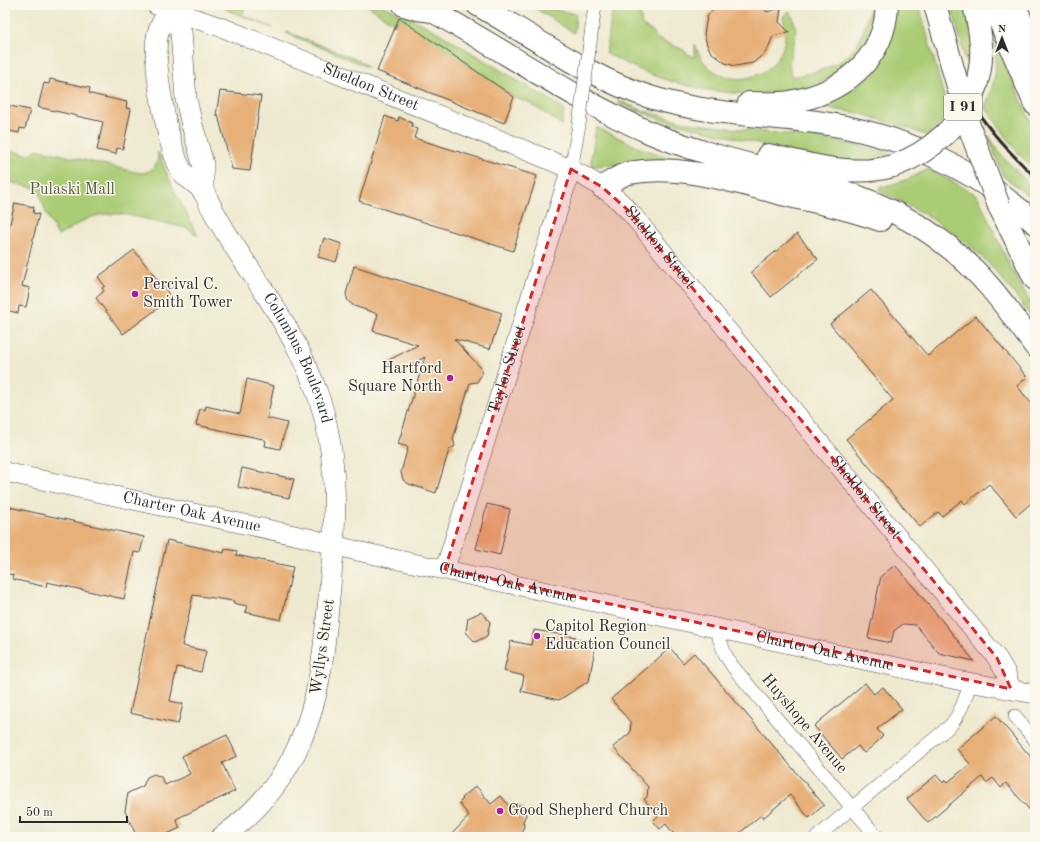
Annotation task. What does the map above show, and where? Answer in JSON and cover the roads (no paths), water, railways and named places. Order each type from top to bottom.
[{"type":"highway","points":[[404,5],[417,9],[427,8],[592,104],[635,126],[677,143],[822,185],[882,207],[910,221],[942,242],[982,278],[1032,342]]},
{"type":"highway","points":[[479,5],[576,63],[616,84],[654,98],[694,108],[831,124],[890,138],[935,156],[970,175],[1011,202],[1035,223]]},
{"type":"highway","points":[[694,108],[730,103],[787,102],[811,97],[836,87],[854,75],[872,54],[884,28],[887,5]]},
{"type":"highway","name":"I 91","points":[[936,5],[960,96],[978,153],[1006,222],[1035,279]]},
{"type":"highway","points":[[677,143],[722,147],[845,170],[868,171],[893,166],[921,154],[949,131],[966,108],[976,85],[981,63],[982,49],[980,30],[974,5]]},
{"type":"highway","points":[[993,5],[1035,104]]},
{"type":"highway","points":[[1015,5],[1035,57]]},
{"type":"highway","points":[[602,187],[627,174],[674,172],[710,177],[844,209],[873,218],[909,233],[938,250],[966,273],[982,278]]},
{"type":"main road","name":"Columbus Boulevard","points":[[170,6],[181,32],[187,103],[203,164],[203,190],[221,225],[288,332],[313,382],[328,428],[334,482],[332,544]]},
{"type":"main road","name":"Wyllys Street","points":[[222,837],[251,814],[280,781],[308,725],[322,667],[331,587],[332,544]]},
{"type":"street","points":[[571,170],[579,126],[595,5]]},
{"type":"street","name":"Sheldon Street","points":[[170,6],[571,170],[602,187],[629,211],[997,658],[1006,673],[1011,689]]},
{"type":"street","name":"Taylor Street","points":[[445,569],[571,170]]},
{"type":"street","name":"Charter Oak Avenue","points":[[5,472],[308,538],[357,551],[970,682],[1035,694]]},
{"type":"street","name":"Huyshope Avenue","points":[[716,628],[726,656],[733,667],[877,837]]},
{"type":"street","points":[[817,837],[950,725],[958,715],[965,701],[970,682]]},
{"type":"street","points":[[1015,716],[1035,740]]},
{"type":"railway","points":[[939,5],[950,47],[964,88],[971,101],[995,136],[1035,177]]},
{"type":"place","name":"Percival C. Smith Tower","points":[[135,294]]},
{"type":"place","name":"Hartford Square North","points":[[450,378]]},
{"type":"place","name":"Capitol Region Education Council","points":[[537,636]]},
{"type":"place","name":"Good Shepherd Church","points":[[500,811]]},
{"type":"park label","name":"Pulaski Mall","points":[[72,190]]}]
